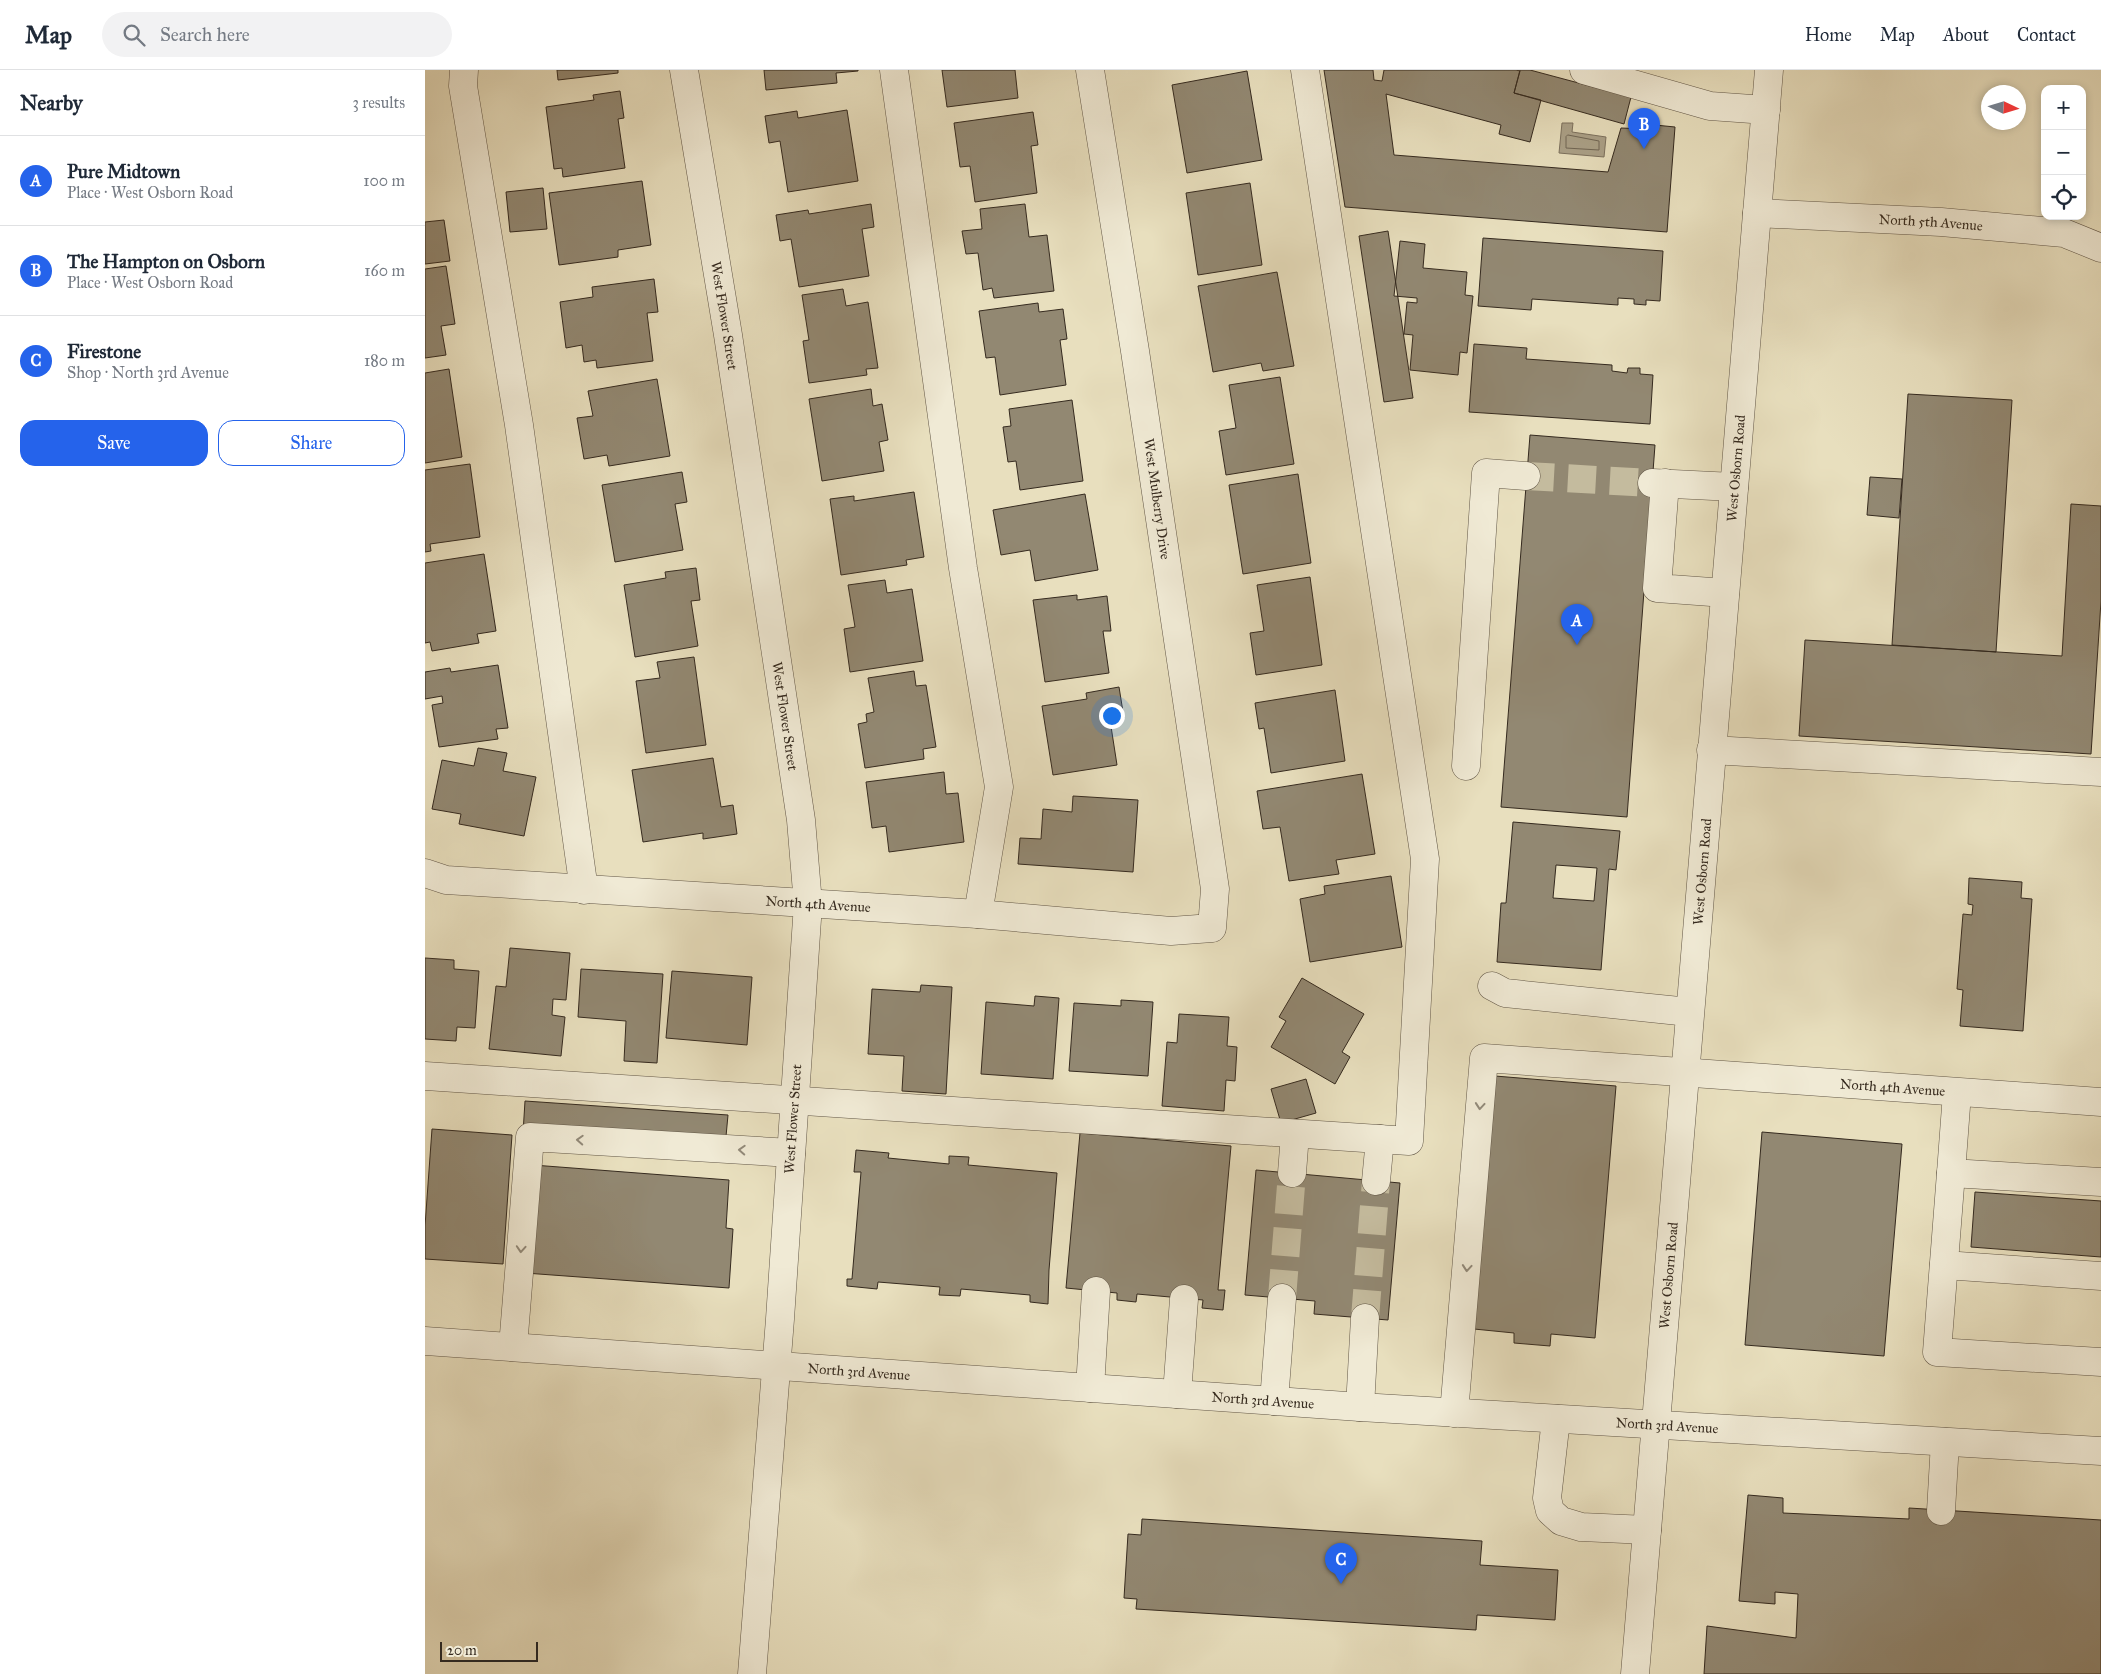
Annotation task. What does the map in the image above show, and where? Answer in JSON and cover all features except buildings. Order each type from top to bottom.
[{"type":"street","points":[[464,70],[463,86],[520,435],[584,890]]},
{"type":"street","name":"West Flower Street","points":[[684,70],[728,335],[801,820],[808,904],[776,1367],[752,1674]]},
{"type":"street","points":[[894,70],[963,568],[999,787],[978,914]]},
{"type":"street","name":"West Mulberry Drive","points":[[1090,70],[1135,351],[1215,889],[1212,928]]},
{"type":"street","points":[[425,1076],[794,1099],[1138,1131],[1184,1134],[1295,1134],[1409,1141],[1425,859],[1305,70]]},
{"type":"street","points":[[1584,70],[1710,106],[1766,110]]},
{"type":"street","name":"West Osborn Road","points":[[1635,1674],[1769,70]]},
{"type":"street","name":"North 5th Avenue","points":[[1757,213],[1941,222],[2064,232],[2101,248]]},
{"type":"street","points":[[1466,766],[1486,473],[1526,476]]},
{"type":"street","points":[[1725,593],[1657,588],[1659,483],[1734,487]]},
{"type":"street","points":[[1711,750],[2101,772]]},
{"type":"street","name":"North 4th Avenue","points":[[425,873],[446,880],[584,890],[978,914],[1171,931],[1212,928]]},
{"type":"street","points":[[1492,986],[1505,993],[1689,1012]]},
{"type":"street","name":"North 4th Avenue","points":[[1454,1413],[1483,1058],[2101,1102]]},
{"type":"street","points":[[1957,1093],[1937,1352],[2101,1362]]},
{"type":"street","points":[[1291,1173],[1295,1134]]},
{"type":"street","points":[[513,1347],[529,1138],[791,1153]]},
{"type":"street","points":[[1377,1181],[1380,1139]]},
{"type":"street","points":[[1951,1173],[2101,1182]]},
{"type":"street","points":[[1944,1265],[2101,1276]]},
{"type":"street","points":[[1090,1388],[1096,1291]]},
{"type":"street","points":[[1274,1401],[1282,1298]]},
{"type":"street","points":[[1177,1394],[1184,1299]]},
{"type":"street","points":[[1360,1407],[1365,1318]]},
{"type":"street","name":"North 3rd Avenue","points":[[425,1341],[1360,1407],[2101,1451]]},
{"type":"street","points":[[1556,1419],[1547,1498],[1550,1511],[1561,1520],[1581,1526],[1647,1530]]},
{"type":"street","points":[[1941,1511],[1945,1442]]},
{"type":"water","points":[[1562,123],[1573,123],[1572,132],[1606,137],[1604,157],[1559,153]]},
{"type":"tunnel","points":[[1526,476],[1652,483]]},
{"type":"tunnel","points":[[1282,1298],[1292,1173]]},
{"type":"tunnel","points":[[1365,1318],[1376,1181]]},
{"type":"place","name":"The Hampton on Osborn","points":[[1644,149]]},
{"type":"place","name":"Pure Midtown","points":[[1577,645]]},
{"type":"place","name":"Firestone","points":[[1341,1584]]}]
